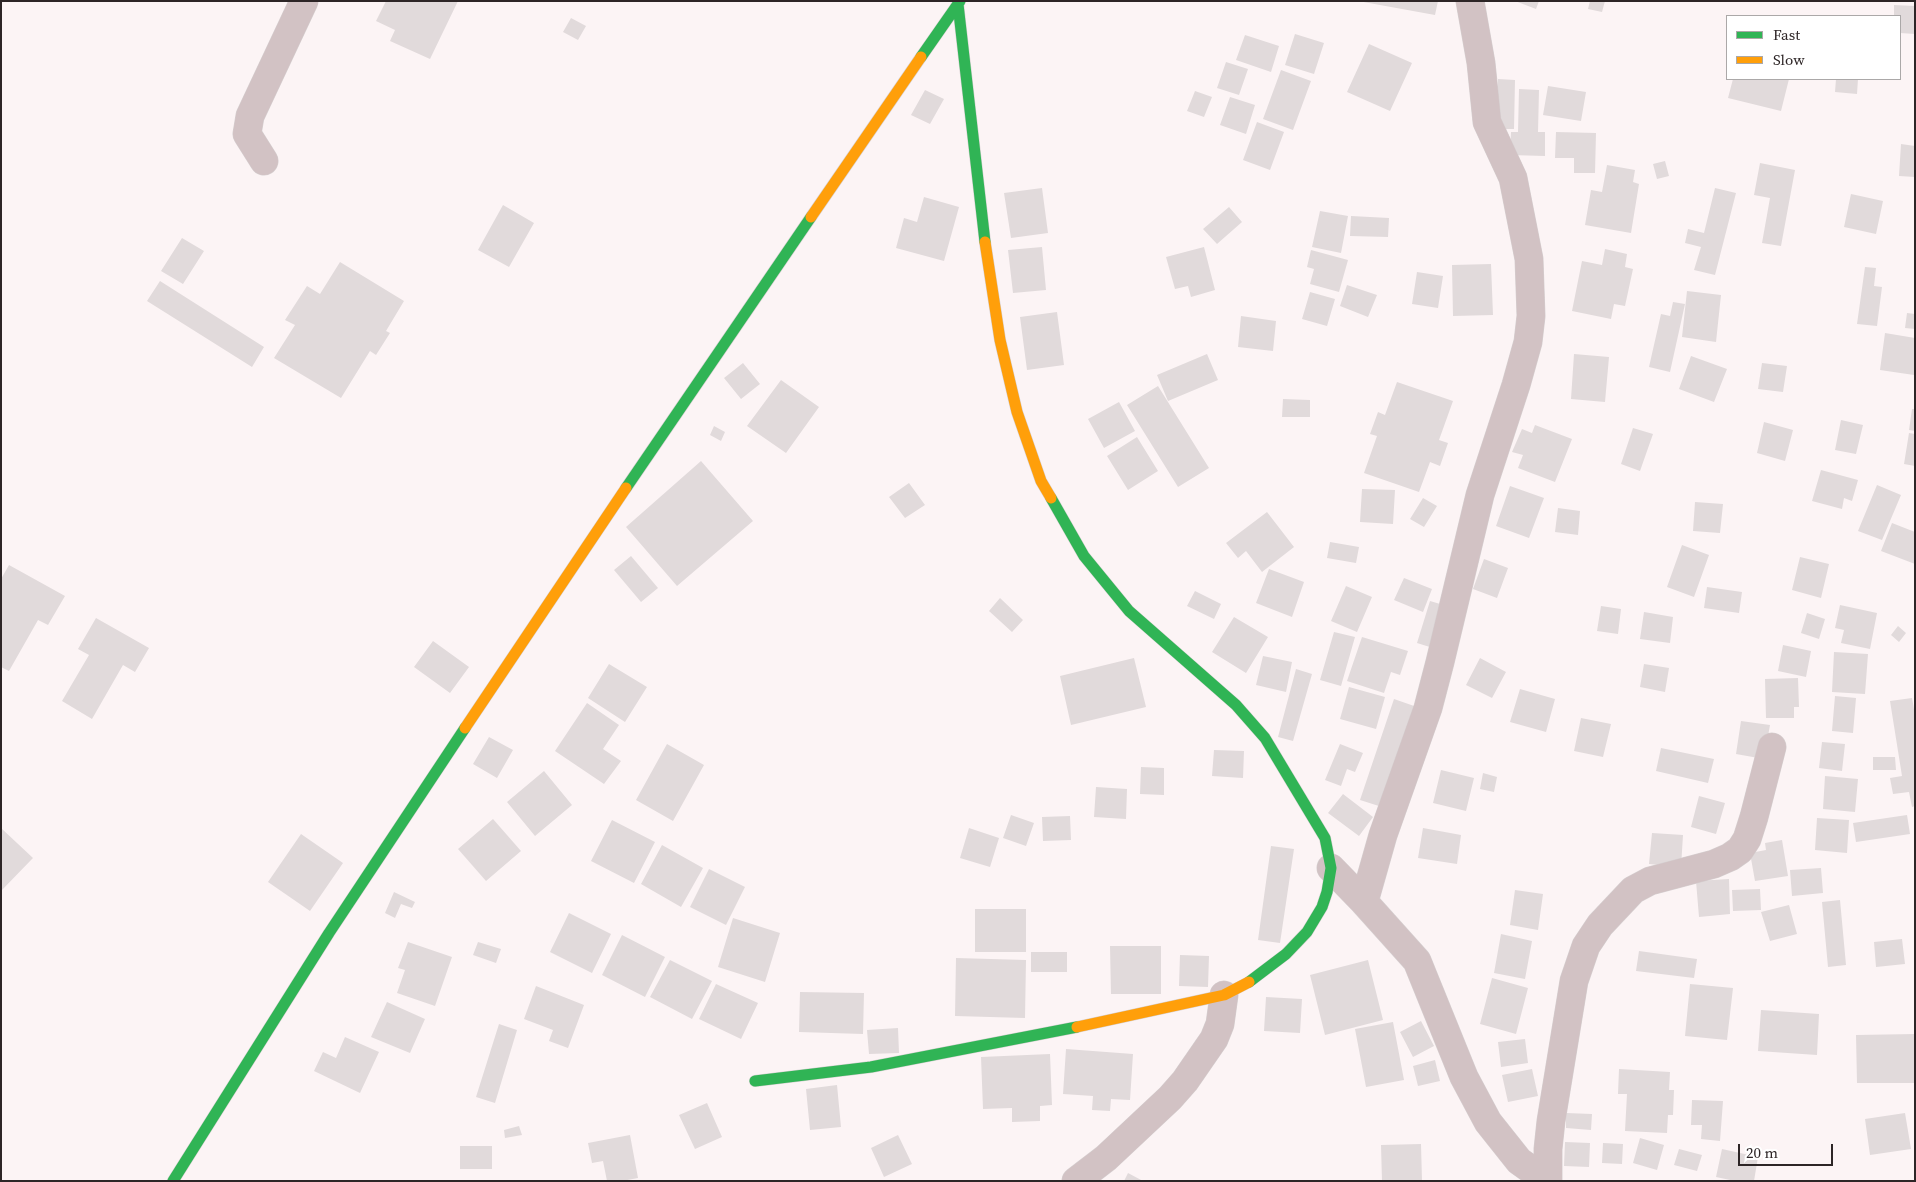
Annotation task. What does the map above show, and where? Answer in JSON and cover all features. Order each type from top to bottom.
[{"type":"street","points":[[264,161],[247,134],[250,116],[304,1]]},
{"type":"street","points":[[1364,902],[1383,835],[1430,699],[1480,495],[1526,350],[1531,316],[1529,259],[1513,178],[1487,122],[1481,63],[1470,1]]},
{"type":"street","points":[[755,1081],[871,1067],[1127,1017],[1224,995],[1254,980],[1286,954],[1307,932],[1322,907],[1327,892],[1331,868],[1325,838],[1265,738],[1236,705],[1129,611],[1084,556],[1041,481],[1017,412],[1000,340],[986,248],[959,3]]},
{"type":"street","points":[[173,1181],[329,933],[573,566],[680,406],[959,3]]},
{"type":"street","points":[[1548,1181],[1548,1149],[1551,1121],[1574,981],[1586,946],[1600,926],[1633,890],[1650,881],[1714,864],[1740,850],[1747,839],[1754,817],[1772,747]]},
{"type":"street","points":[[1331,868],[1417,961],[1464,1076],[1488,1122],[1519,1161],[1548,1181]]},
{"type":"street","points":[[1076,1181],[1106,1158],[1170,1098],[1185,1081],[1214,1039],[1220,1024],[1224,995]]},
{"type":"building","points":[[386,1],[458,1],[430,59],[390,41],[395,30],[376,21]]},
{"type":"building","points":[[1358,1],[1438,1],[1435,15]]},
{"type":"building","points":[[1515,1],[1539,1],[1536,9]]},
{"type":"building","points":[[1590,1],[1605,1],[1602,12],[1588,9]]},
{"type":"building","points":[[1894,5],[1915,6],[1915,34],[1901,33],[1901,15],[1894,15]]},
{"type":"building","points":[[571,18],[586,26],[578,40],[563,32]]},
{"type":"building","points":[[1295,34],[1324,43],[1314,74],[1285,65]]},
{"type":"building","points":[[1245,35],[1279,46],[1271,72],[1236,60]]},
{"type":"building","points":[[1369,44],[1412,63],[1390,111],[1347,92]]},
{"type":"building","points":[[1226,62],[1248,69],[1239,95],[1217,88]]},
{"type":"building","points":[[1281,70],[1311,81],[1293,130],[1263,119]]},
{"type":"building","points":[[1498,79],[1515,80],[1514,129],[1497,129]]},
{"type":"building","points":[[1733,80],[1789,80],[1781,111],[1728,98]]},
{"type":"building","points":[[1836,80],[1858,80],[1857,94],[1835,92]]},
{"type":"building","points":[[1548,86],[1586,92],[1581,121],[1543,115]]},
{"type":"building","points":[[1519,89],[1539,90],[1538,132],[1545,132],[1545,156],[1510,155],[1511,132],[1518,132]]},
{"type":"building","points":[[925,90],[944,99],[930,124],[911,115]]},
{"type":"building","points":[[1195,91],[1212,97],[1204,117],[1187,111]]},
{"type":"building","points":[[1230,97],[1255,105],[1246,134],[1220,125]]},
{"type":"building","points":[[1257,122],[1284,132],[1270,170],[1243,160]]},
{"type":"building","points":[[1556,132],[1596,133],[1595,173],[1574,173],[1574,158],[1555,158]]},
{"type":"building","points":[[1901,144],[1915,146],[1915,177],[1899,176]]},
{"type":"building","points":[[1665,161],[1669,176],[1657,179],[1653,164]]},
{"type":"building","points":[[1760,163],[1795,170],[1781,246],[1762,243],[1770,198],[1754,195]]},
{"type":"building","points":[[1607,165],[1635,170],[1633,182],[1639,184],[1631,233],[1585,225],[1591,190],[1602,192]]},
{"type":"building","points":[[1042,188],[1048,233],[1011,238],[1004,193]]},
{"type":"building","points":[[1715,188],[1736,193],[1715,275],[1694,270],[1701,247],[1685,243],[1688,229],[1704,233]]},
{"type":"building","points":[[1851,194],[1883,201],[1876,234],[1844,227]]},
{"type":"building","points":[[924,197],[959,207],[944,261],[896,248],[904,218],[917,222]]},
{"type":"building","points":[[503,205],[534,223],[509,267],[478,250]]},
{"type":"building","points":[[1229,207],[1242,222],[1217,244],[1203,229]]},
{"type":"building","points":[[1320,211],[1348,216],[1341,253],[1312,247]]},
{"type":"building","points":[[1351,216],[1389,218],[1388,237],[1350,236]]},
{"type":"building","points":[[182,238],[204,251],[183,284],[161,271]]},
{"type":"building","points":[[1042,247],[1046,290],[1013,293],[1008,250]]},
{"type":"building","points":[[1204,247],[1215,290],[1191,297],[1188,286],[1175,289],[1166,257]]},
{"type":"building","points":[[1605,249],[1627,254],[1625,267],[1633,269],[1625,306],[1614,304],[1611,319],[1572,311],[1582,261],[1602,265]]},
{"type":"building","points":[[1311,250],[1348,260],[1339,292],[1310,284],[1314,269],[1307,267]]},
{"type":"building","points":[[340,262],[404,301],[386,331],[390,333],[376,355],[370,351],[341,398],[274,358],[295,325],[285,320],[307,286],[320,294]]},
{"type":"building","points":[[1491,264],[1493,315],[1453,316],[1452,265]]},
{"type":"building","points":[[1865,267],[1876,268],[1874,286],[1882,287],[1877,326],[1857,324]]},
{"type":"building","points":[[1417,272],[1443,276],[1438,308],[1412,304]]},
{"type":"building","points":[[160,281],[264,347],[252,367],[147,301]]},
{"type":"building","points":[[1347,285],[1377,295],[1368,317],[1340,306]]},
{"type":"building","points":[[1687,291],[1721,295],[1716,342],[1682,337]]},
{"type":"building","points":[[1310,292],[1335,299],[1327,326],[1302,319]]},
{"type":"building","points":[[1673,302],[1685,304],[1670,372],[1649,367],[1661,314],[1670,316]]},
{"type":"building","points":[[1057,312],[1064,365],[1027,370],[1020,317]]},
{"type":"building","points":[[1907,313],[1915,314],[1915,329],[1905,328]]},
{"type":"building","points":[[1241,316],[1276,321],[1273,351],[1238,347]]},
{"type":"building","points":[[1885,333],[1915,338],[1914,375],[1880,370]]},
{"type":"building","points":[[1207,354],[1218,380],[1168,401],[1157,375]]},
{"type":"building","points":[[1574,354],[1609,357],[1605,402],[1571,399]]},
{"type":"building","points":[[1691,356],[1727,369],[1714,402],[1679,389]]},
{"type":"building","points":[[743,363],[760,384],[741,399],[724,378]]},
{"type":"building","points":[[1762,363],[1787,366],[1783,392],[1758,389]]},
{"type":"building","points":[[781,380],[819,407],[786,453],[747,426]]},
{"type":"building","points":[[1397,382],[1453,401],[1439,440],[1448,443],[1440,466],[1430,462],[1419,492],[1364,473],[1377,436],[1370,434],[1378,412],[1385,415]]},
{"type":"building","points":[[1158,386],[1209,468],[1178,487],[1127,405]]},
{"type":"building","points":[[1283,399],[1310,400],[1310,417],[1282,417]]},
{"type":"building","points":[[1119,402],[1135,431],[1104,448],[1088,419]]},
{"type":"building","points":[[1912,409],[1915,409],[1915,431],[1909,430]]},
{"type":"building","points":[[1841,420],[1863,425],[1856,454],[1835,450]]},
{"type":"building","points":[[1764,422],[1793,430],[1785,461],[1757,453]]},
{"type":"building","points":[[1535,425],[1572,439],[1555,482],[1518,468],[1523,455],[1512,452],[1522,429],[1532,433]]},
{"type":"building","points":[[714,426],[725,432],[721,441],[710,435]]},
{"type":"building","points":[[1633,428],[1653,434],[1640,471],[1621,464]]},
{"type":"building","points":[[1909,433],[1915,434],[1915,466],[1904,464]]},
{"type":"building","points":[[1137,437],[1158,471],[1128,490],[1107,456]]},
{"type":"building","points":[[701,461],[753,521],[677,586],[626,527]]},
{"type":"building","points":[[1821,470],[1858,480],[1852,501],[1844,498],[1842,509],[1812,501]]},
{"type":"building","points":[[909,483],[925,505],[905,518],[889,497]]},
{"type":"building","points":[[1877,485],[1901,495],[1882,540],[1858,531]]},
{"type":"building","points":[[1510,486],[1544,498],[1529,538],[1496,526]]},
{"type":"building","points":[[1362,489],[1395,490],[1393,524],[1360,522]]},
{"type":"building","points":[[1423,498],[1437,506],[1424,527],[1410,519]]},
{"type":"building","points":[[1695,502],[1723,504],[1720,533],[1693,531]]},
{"type":"building","points":[[1558,508],[1580,511],[1578,535],[1555,532]]},
{"type":"building","points":[[1267,512],[1294,547],[1262,572],[1246,551],[1238,558],[1226,543]]},
{"type":"building","points":[[1892,523],[1915,532],[1915,564],[1881,551]]},
{"type":"building","points":[[1330,542],[1359,547],[1356,563],[1327,558]]},
{"type":"building","points":[[1682,545],[1709,555],[1694,597],[1667,587]]},
{"type":"building","points":[[631,556],[658,588],[641,602],[614,570]]},
{"type":"building","points":[[1800,557],[1829,564],[1821,598],[1792,590]]},
{"type":"building","points":[[1484,559],[1508,568],[1497,598],[1473,589]]},
{"type":"building","points":[[9,565],[65,596],[48,625],[38,620],[9,671],[1,667],[1,579]]},
{"type":"building","points":[[1269,569],[1304,582],[1292,617],[1256,603]]},
{"type":"building","points":[[1404,578],[1432,589],[1423,612],[1394,600]]},
{"type":"building","points":[[1346,586],[1372,597],[1357,632],[1331,621]]},
{"type":"building","points":[[1707,587],[1742,592],[1739,613],[1704,608]]},
{"type":"building","points":[[1195,591],[1221,604],[1214,619],[1187,606]]},
{"type":"building","points":[[1000,598],[1023,620],[1012,632],[989,611]]},
{"type":"building","points":[[1430,601],[1447,606],[1433,648],[1417,643]]},
{"type":"building","points":[[1840,605],[1877,613],[1870,649],[1841,643],[1844,630],[1835,628]]},
{"type":"building","points":[[1601,606],[1621,609],[1618,634],[1597,631]]},
{"type":"building","points":[[1644,612],[1673,617],[1670,643],[1640,639]]},
{"type":"building","points":[[1807,613],[1825,619],[1819,639],[1801,633]]},
{"type":"building","points":[[1234,617],[1268,637],[1246,673],[1212,652]]},
{"type":"building","points":[[96,618],[149,648],[135,672],[123,665],[92,719],[62,701],[89,655],[78,649]]},
{"type":"building","points":[[1898,626],[1906,633],[1899,642],[1891,635]]},
{"type":"building","points":[[1334,632],[1355,637],[1341,686],[1320,680]]},
{"type":"building","points":[[1362,637],[1408,651],[1400,675],[1391,672],[1384,693],[1347,681]]},
{"type":"building","points":[[433,641],[469,667],[450,693],[414,667]]},
{"type":"building","points":[[1783,645],[1811,651],[1806,677],[1778,671]]},
{"type":"building","points":[[1834,652],[1868,654],[1865,694],[1832,692]]},
{"type":"building","points":[[1263,656],[1292,662],[1286,692],[1256,685]]},
{"type":"building","points":[[1134,658],[1146,707],[1071,725],[1060,676]]},
{"type":"building","points":[[1480,658],[1506,672],[1492,698],[1466,685]]},
{"type":"building","points":[[609,664],[647,687],[625,722],[588,698]]},
{"type":"building","points":[[1644,664],[1669,668],[1665,692],[1640,687]]},
{"type":"building","points":[[1296,669],[1312,674],[1293,741],[1278,737]]},
{"type":"building","points":[[1798,678],[1799,707],[1794,707],[1794,718],[1766,718],[1765,679]]},
{"type":"building","points":[[1349,687],[1385,697],[1376,729],[1340,719]]},
{"type":"building","points":[[1520,689],[1555,699],[1546,732],[1510,722]]},
{"type":"building","points":[[1835,696],[1856,698],[1853,733],[1832,731]]},
{"type":"building","points":[[1912,698],[1915,715],[1915,806],[1912,807],[1909,792],[1893,794],[1890,778],[1902,776],[1890,701]]},
{"type":"building","points":[[1394,699],[1417,707],[1382,807],[1360,800]]},
{"type":"building","points":[[587,703],[619,725],[603,749],[621,761],[604,784],[555,751]]},
{"type":"building","points":[[1581,718],[1611,724],[1603,757],[1574,751]]},
{"type":"building","points":[[1741,721],[1770,725],[1764,759],[1736,754]]},
{"type":"building","points":[[489,737],[513,750],[497,778],[473,764]]},
{"type":"building","points":[[1822,742],[1845,744],[1842,771],[1819,768]]},
{"type":"building","points":[[667,744],[704,765],[673,821],[636,800]]},
{"type":"building","points":[[1340,744],[1363,753],[1355,772],[1347,769],[1341,786],[1325,780]]},
{"type":"building","points":[[1661,748],[1714,759],[1708,783],[1656,771]]},
{"type":"building","points":[[1214,750],[1244,751],[1243,778],[1212,776]]},
{"type":"building","points":[[1873,757],[1895,757],[1896,770],[1873,770]]},
{"type":"building","points":[[1141,767],[1164,768],[1164,795],[1140,794]]},
{"type":"building","points":[[1441,770],[1474,778],[1466,811],[1433,803]]},
{"type":"building","points":[[544,771],[572,805],[535,836],[507,802]]},
{"type":"building","points":[[1483,773],[1497,777],[1494,792],[1480,789]]},
{"type":"building","points":[[1825,776],[1858,779],[1855,812],[1823,809]]},
{"type":"building","points":[[1096,787],[1127,789],[1126,819],[1094,817]]},
{"type":"building","points":[[1343,794],[1373,817],[1359,836],[1328,813]]},
{"type":"building","points":[[1699,796],[1725,803],[1716,834],[1691,827]]},
{"type":"building","points":[[1011,815],[1034,823],[1026,846],[1003,838]]},
{"type":"building","points":[[1907,815],[1910,834],[1856,842],[1853,823]]},
{"type":"building","points":[[1070,816],[1071,840],[1043,841],[1042,817]]},
{"type":"building","points":[[1817,818],[1849,820],[1847,853],[1815,850]]},
{"type":"building","points":[[493,819],[521,851],[486,881],[458,849]]},
{"type":"building","points":[[612,820],[655,842],[634,883],[591,861]]},
{"type":"building","points":[[1,828],[33,858],[1,891]]},
{"type":"building","points":[[969,828],[999,838],[990,867],[960,858]]},
{"type":"building","points":[[1423,828],[1461,835],[1457,864],[1418,858]]},
{"type":"building","points":[[1652,833],[1683,835],[1681,867],[1649,864]]},
{"type":"building","points":[[301,834],[343,863],[310,911],[268,882]]},
{"type":"building","points":[[1782,840],[1788,876],[1755,881],[1750,853],[1766,850],[1765,843]]},
{"type":"building","points":[[662,845],[703,868],[681,907],[641,884]]},
{"type":"building","points":[[1271,846],[1294,849],[1280,943],[1258,940]]},
{"type":"building","points":[[1821,868],[1823,893],[1792,896],[1790,870]]},
{"type":"building","points":[[709,869],[745,887],[726,925],[690,907]]},
{"type":"building","points":[[1729,879],[1730,914],[1699,917],[1696,881]]},
{"type":"building","points":[[1760,889],[1761,910],[1733,911],[1732,890]]},
{"type":"building","points":[[1515,890],[1543,894],[1538,930],[1510,925]]},
{"type":"building","points":[[394,892],[415,902],[412,908],[401,904],[395,918],[385,913]]},
{"type":"building","points":[[1840,900],[1846,965],[1828,967],[1822,902]]},
{"type":"building","points":[[1789,905],[1797,934],[1770,941],[1761,912]]},
{"type":"building","points":[[975,909],[1026,909],[1026,952],[975,952]]},
{"type":"building","points":[[569,913],[611,934],[592,973],[550,952]]},
{"type":"building","points":[[733,918],[780,933],[765,982],[718,967]]},
{"type":"building","points":[[1501,934],[1532,941],[1525,979],[1494,973]]},
{"type":"building","points":[[622,935],[665,957],[645,997],[602,975]]},
{"type":"building","points":[[1902,939],[1905,964],[1876,967],[1874,942]]},
{"type":"building","points":[[408,942],[452,957],[435,1006],[397,993],[405,970],[398,968]]},
{"type":"building","points":[[478,942],[501,949],[496,963],[473,955]]},
{"type":"building","points":[[1110,946],[1161,946],[1161,994],[1111,994]]},
{"type":"building","points":[[1639,951],[1697,959],[1694,978],[1636,971]]},
{"type":"building","points":[[1031,952],[1067,952],[1067,972],[1031,972]]},
{"type":"building","points":[[1180,955],[1209,956],[1208,987],[1179,986]]},
{"type":"building","points":[[956,958],[1026,960],[1025,1018],[955,1016]]},
{"type":"building","points":[[670,960],[712,981],[692,1019],[650,997]]},
{"type":"building","points":[[1368,960],[1383,1020],[1325,1035],[1310,975]]},
{"type":"building","points":[[1492,978],[1528,988],[1516,1034],[1480,1024]]},
{"type":"building","points":[[716,984],[758,1003],[741,1039],[699,1019]]},
{"type":"building","points":[[1690,984],[1733,988],[1727,1040],[1685,1036]]},
{"type":"building","points":[[536,986],[584,1005],[568,1048],[549,1041],[553,1030],[524,1019]]},
{"type":"building","points":[[800,992],[864,993],[863,1034],[799,1032]]},
{"type":"building","points":[[1266,997],[1302,999],[1300,1033],[1264,1031]]},
{"type":"building","points":[[387,1002],[425,1019],[410,1053],[371,1037]]},
{"type":"building","points":[[1761,1010],[1819,1014],[1817,1055],[1758,1051]]},
{"type":"building","points":[[1421,1021],[1434,1046],[1413,1057],[1400,1032]]},
{"type":"building","points":[[1393,1022],[1404,1080],[1366,1087],[1355,1029]]},
{"type":"building","points":[[499,1024],[517,1030],[495,1103],[476,1097]]},
{"type":"building","points":[[898,1028],[899,1053],[869,1054],[867,1030]]},
{"type":"building","points":[[1915,1034],[1915,1083],[1857,1083],[1856,1035]]},
{"type":"building","points":[[345,1037],[379,1052],[360,1093],[314,1071],[323,1052],[336,1058]]},
{"type":"building","points":[[1525,1039],[1528,1063],[1501,1067],[1498,1042]]},
{"type":"building","points":[[1066,1049],[1133,1054],[1130,1100],[1111,1099],[1110,1111],[1092,1110],[1093,1096],[1063,1094]]},
{"type":"building","points":[[1050,1054],[1052,1105],[1040,1106],[1040,1121],[1012,1122],[1012,1108],[983,1109],[981,1057]]},
{"type":"building","points":[[1435,1060],[1440,1081],[1418,1086],[1413,1066]]},
{"type":"building","points":[[1532,1069],[1538,1096],[1508,1102],[1502,1075]]},
{"type":"building","points":[[1619,1069],[1670,1072],[1669,1090],[1674,1090],[1673,1115],[1668,1115],[1667,1133],[1625,1131],[1627,1094],[1618,1094]]},
{"type":"building","points":[[837,1085],[841,1127],[810,1130],[806,1089]]},
{"type":"building","points":[[1692,1100],[1723,1101],[1720,1141],[1701,1139],[1702,1125],[1691,1125]]},
{"type":"building","points":[[707,1103],[722,1137],[695,1149],[679,1115]]},
{"type":"building","points":[[1566,1113],[1592,1114],[1591,1130],[1566,1128]]},
{"type":"building","points":[[1905,1113],[1911,1149],[1870,1155],[1865,1119]]},
{"type":"building","points":[[519,1126],[522,1135],[505,1138],[504,1130]]},
{"type":"building","points":[[630,1135],[638,1178],[607,1181],[603,1161],[592,1163],[588,1143]]},
{"type":"building","points":[[898,1135],[912,1164],[884,1177],[871,1148]]},
{"type":"building","points":[[1640,1138],[1664,1145],[1657,1170],[1633,1163]]},
{"type":"building","points":[[1565,1142],[1590,1143],[1589,1167],[1564,1166]]},
{"type":"building","points":[[1603,1143],[1623,1144],[1622,1164],[1602,1163]]},
{"type":"building","points":[[1421,1144],[1422,1181],[1382,1181],[1381,1145]]},
{"type":"building","points":[[460,1146],[492,1146],[492,1169],[460,1169]]},
{"type":"building","points":[[1679,1149],[1702,1155],[1697,1171],[1674,1165]]},
{"type":"building","points":[[1722,1149],[1758,1157],[1754,1181],[1735,1181],[1716,1177]]},
{"type":"building","points":[[1128,1173],[1143,1181],[1124,1181]]},
{"type":"traffic: fast","points":[[921,57],[960,1]]},
{"type":"traffic: fast","points":[[958,4],[985,242]]},
{"type":"traffic: fast","points":[[626,488],[811,217]]},
{"type":"traffic: fast","points":[[1051,498],[1084,556],[1129,611],[1236,705],[1265,738],[1325,838],[1331,868],[1322,907],[1307,932],[1286,954],[1249,982]]},
{"type":"traffic: fast","points":[[173,1181],[329,933],[465,728]]},
{"type":"traffic: fast","points":[[755,1081],[871,1067],[1077,1027]]},
{"type":"traffic: slow","points":[[811,217],[921,57]]},
{"type":"traffic: slow","points":[[985,242],[1000,340],[1017,412],[1041,481],[1051,498]]},
{"type":"traffic: slow","points":[[465,728],[626,488]]},
{"type":"traffic: slow","points":[[1077,1027],[1224,995],[1249,982]]}]
